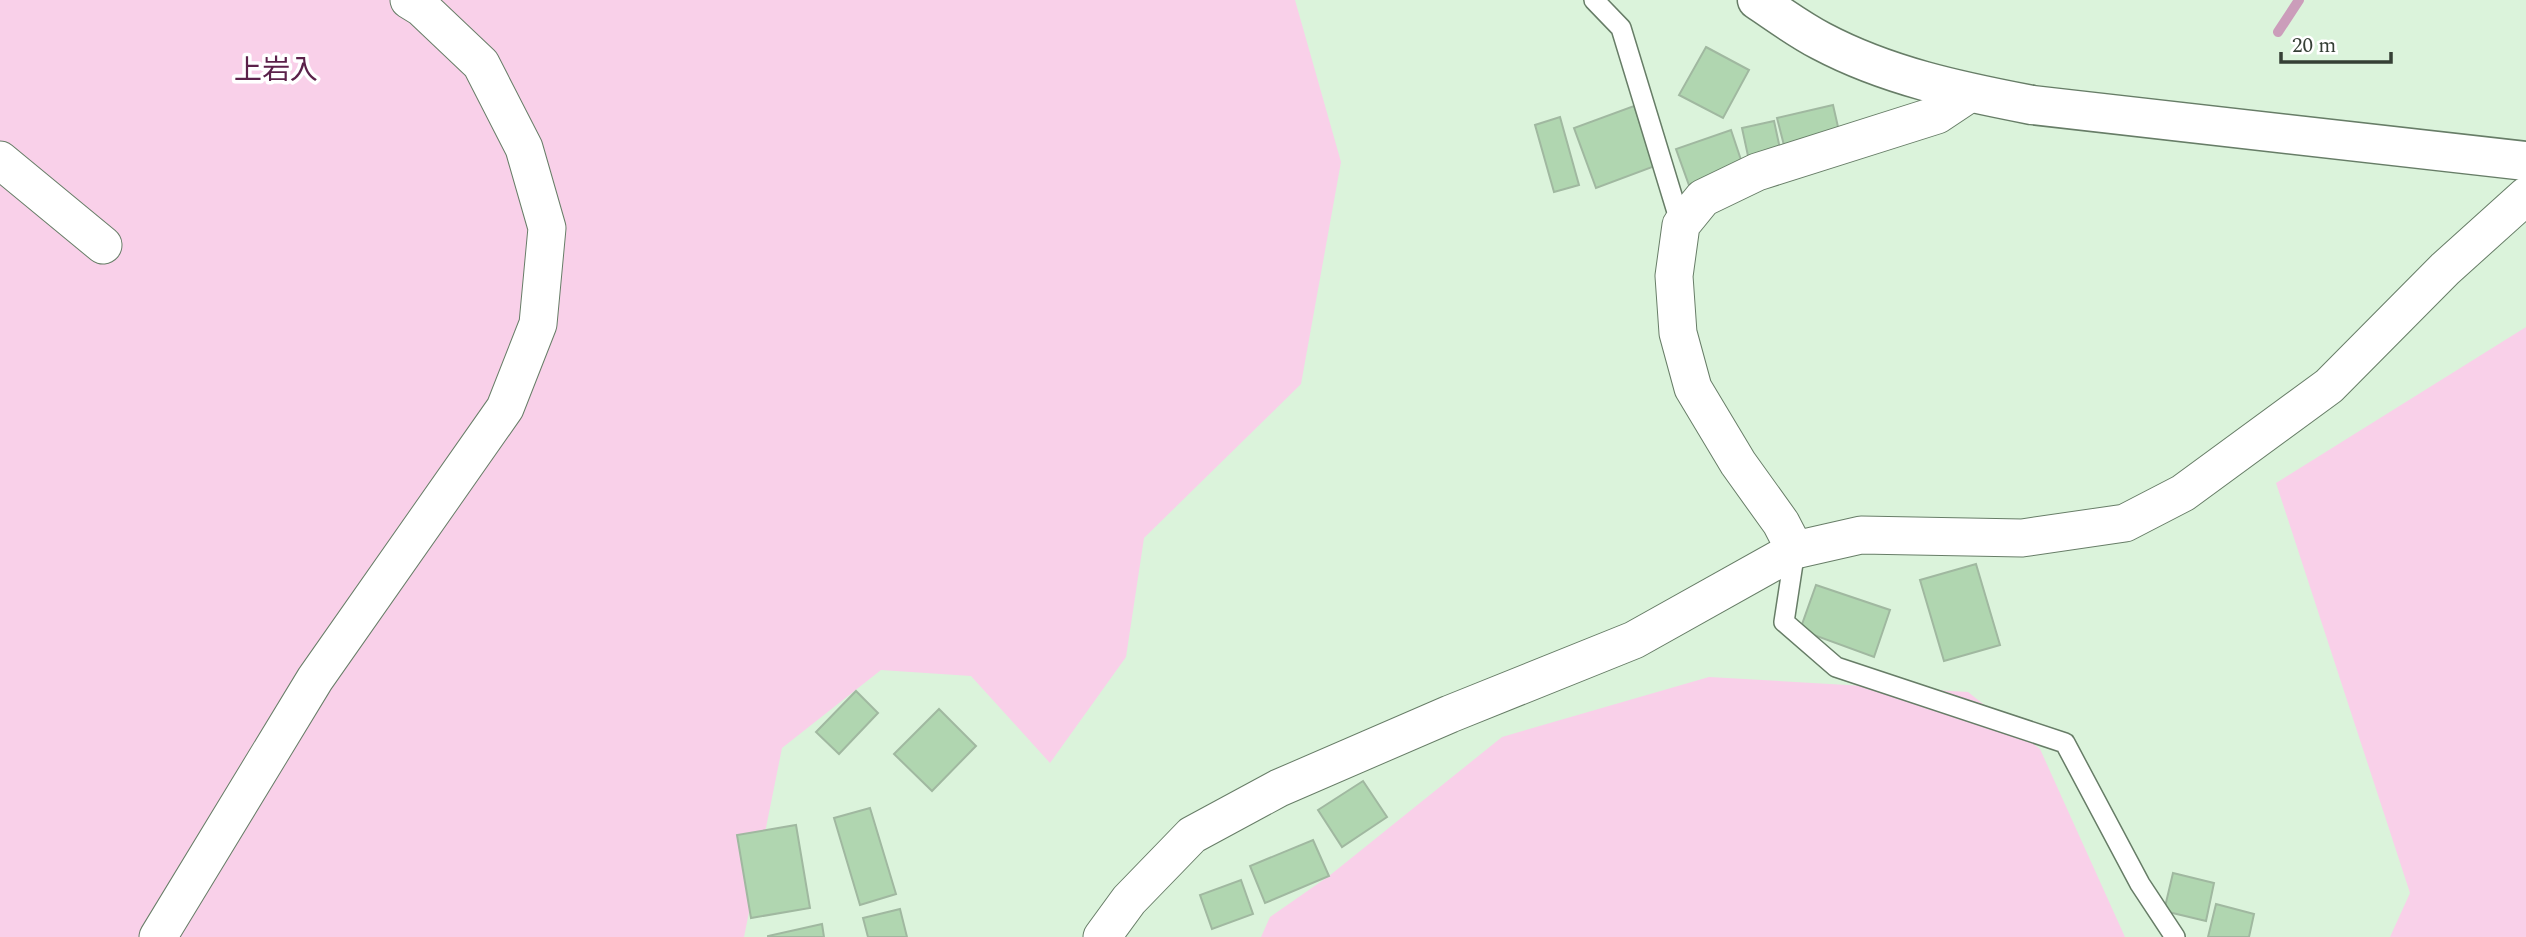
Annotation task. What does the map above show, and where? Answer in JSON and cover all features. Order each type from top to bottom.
[{"type":"street","points":[[158,937],[315,679],[505,408],[538,324],[547,228],[524,148],[481,64],[422,8],[409,0]]},
{"type":"street","points":[[1757,0],[1821,41],[1880,67],[1970,93],[2032,105],[2526,161]]},
{"type":"street","points":[[1795,550],[1781,523],[1738,463],[1693,388],[1678,333],[1674,276],[1681,225],[1703,198],[1757,172],[1937,115],[1970,93]]},
{"type":"street","points":[[0,160],[103,244]]},
{"type":"street","points":[[1102,937],[1129,900],[1192,835],[1279,788],[1450,714],[1634,640],[1795,550],[1861,536],[2022,538],[2125,523],[2183,493],[2329,386],[2445,269],[2526,196]]},
{"type":"lane","points":[[1594,0],[1621,28],[1681,225]]},
{"type":"lane","points":[[1795,550],[1784,622],[1836,667],[2065,743],[2140,884],[2175,937]]},
{"type":"shaded area","points":[[0,0],[1295,0],[1341,162],[1301,384],[1144,538],[1126,657],[1050,763],[971,676],[881,670],[782,748],[744,937],[0,937]]},
{"type":"shaded area","points":[[2526,327],[2526,937],[2390,937],[2410,893],[2276,483]]},
{"type":"shaded area","points":[[1709,677],[1968,692],[2040,749],[2125,937],[1261,937],[1270,917],[1329,876],[1502,737]]},
{"type":"building","points":[[1706,47],[1749,70],[1723,118],[1679,95]]},
{"type":"building","points":[[1833,105],[1841,140],[1786,153],[1777,118]]},
{"type":"building","points":[[1634,106],[1655,166],[1596,188],[1574,128]]},
{"type":"building","points":[[1560,117],[1579,185],[1554,192],[1535,125]]},
{"type":"building","points":[[1774,121],[1782,158],[1750,165],[1742,128]]},
{"type":"building","points":[[1731,130],[1744,169],[1690,188],[1676,149]]},
{"type":"building","points":[[1976,564],[2000,645],[1944,661],[1920,580]]},
{"type":"building","points":[[1816,585],[1890,610],[1874,657],[1800,630]]},
{"type":"building","points":[[856,691],[878,713],[839,754],[816,732]]},
{"type":"building","points":[[939,709],[976,746],[932,791],[894,754]]},
{"type":"building","points":[[1363,781],[1387,817],[1342,847],[1318,810]]},
{"type":"building","points":[[870,808],[896,894],[860,905],[834,818]]},
{"type":"building","points":[[796,825],[810,908],[751,918],[737,835]]},
{"type":"building","points":[[1313,840],[1329,876],[1265,903],[1250,866]]},
{"type":"building","points":[[2173,873],[2214,883],[2206,921],[2164,911]]},
{"type":"building","points":[[1241,880],[1253,914],[1212,929],[1200,895]]},
{"type":"building","points":[[2216,904],[2254,914],[2249,937],[2208,937]]},
{"type":"building","points":[[900,909],[907,937],[868,937],[863,918]]},
{"type":"building","points":[[822,924],[824,937],[768,937],[768,936]]},
{"type":"waterway","points":[[2278,32],[2299,0]]},
{"type":"district","name":"上岩入","points":[[276,69]]}]
